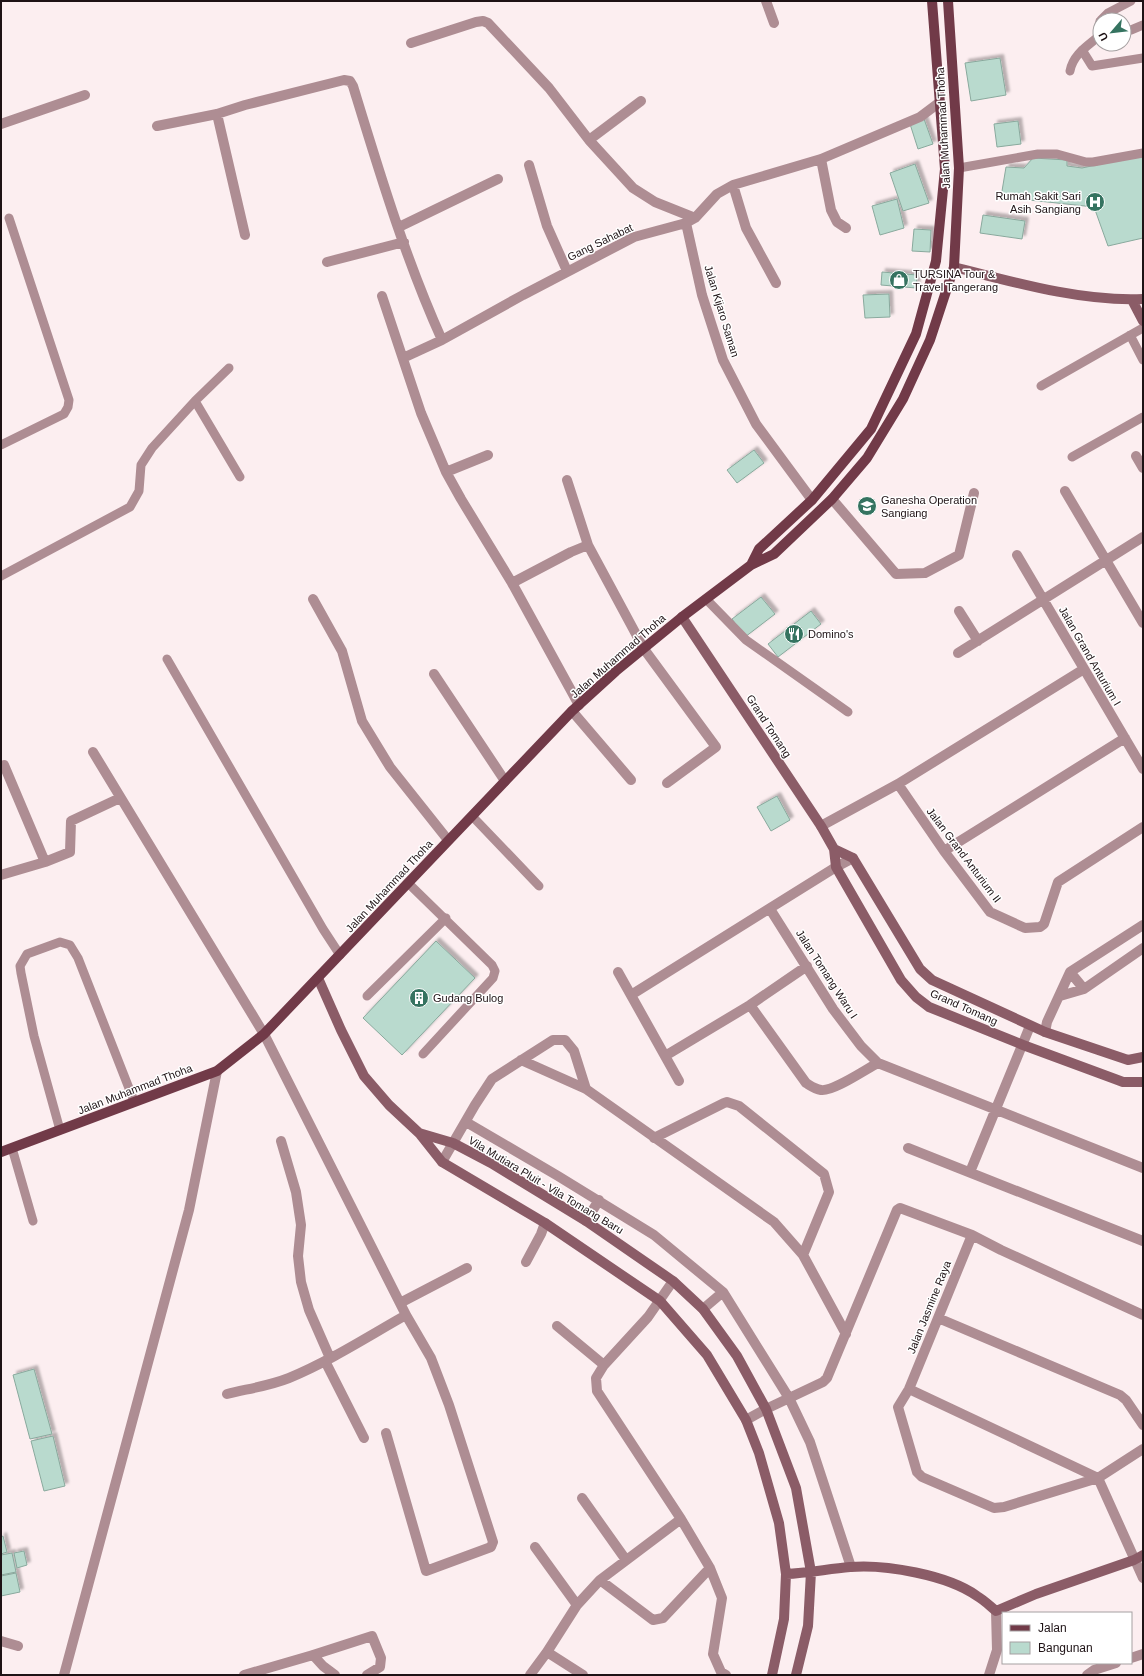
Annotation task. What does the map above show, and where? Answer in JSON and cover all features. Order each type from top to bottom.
[{"type":"main road","name":"Jalan Muhammad Thoha","points":[[751,565],[759,549],[812,500],[871,429],[916,334],[936,261],[945,169],[932,1]]},
{"type":"main road","name":"Jalan Muhammad Thoha","points":[[1,1152],[217,1071],[264,1034],[448,840],[576,708],[616,671],[682,617],[751,565],[774,554],[832,499],[868,458],[903,399],[930,340],[954,267],[959,168],[948,1]]},
{"type":"main road","points":[[945,169],[959,168]]},
{"type":"main road","points":[[916,334],[930,340]]},
{"type":"street","points":[[766,1],[774,23]]},
{"type":"street","points":[[411,43],[476,22],[483,21],[488,23],[549,88],[589,140],[632,188],[655,202],[695,218]]},
{"type":"street","points":[[158,126],[217,114],[245,105],[344,80],[350,81],[429,313],[442,340]]},
{"type":"street","points":[[1,124],[85,95]]},
{"type":"street","points":[[589,140],[641,101]]},
{"type":"street","name":"Gang Sahabat","points":[[403,358],[442,340],[634,237],[686,223],[695,218],[717,194],[733,185],[821,159],[920,117],[940,102]]},
{"type":"street","points":[[217,114],[245,235]]},
{"type":"street","points":[[821,159],[830,210],[836,222],[846,228]]},
{"type":"street","points":[[529,165],[547,226],[567,272]]},
{"type":"street","points":[[399,227],[498,179]]},
{"type":"street","points":[[733,185],[746,228],[776,283]]},
{"type":"street","name":"Jalan Kijaro Saman","points":[[686,223],[702,295],[723,360],[756,424],[812,500]]},
{"type":"street","points":[[327,262],[404,242]]},
{"type":"street","points":[[954,267],[1012,282],[1083,296],[1132,300],[1143,299]]},
{"type":"street","points":[[382,296],[421,413],[446,472],[512,583],[576,708],[631,780]]},
{"type":"street","points":[[1132,300],[1143,321]]},
{"type":"street","points":[[446,472],[488,455]]},
{"type":"street","points":[[1136,456],[1143,468]]},
{"type":"street","points":[[567,480],[588,545],[644,649],[716,747],[666,783]]},
{"type":"street","points":[[1065,491],[1143,623]]},
{"type":"street","points":[[832,499],[896,574],[925,573],[959,555],[974,493]]},
{"type":"street","points":[[958,653],[1143,537]]},
{"type":"street","points":[[512,583],[571,552],[588,545]]},
{"type":"street","name":"Jalan Grand Anturium I","points":[[1017,555],[1143,769]]},
{"type":"street","points":[[313,599],[342,651],[362,721],[390,767],[448,840]]},
{"type":"street","points":[[959,611],[978,641]]},
{"type":"street","name":"Grand Tomang","points":[[682,617],[821,826],[834,850],[836,867],[901,980],[916,998],[929,1007],[1023,1045],[1123,1082],[1143,1082]]},
{"type":"street","points":[[821,826],[898,784],[1084,669]]},
{"type":"street","points":[[434,674],[505,781]]},
{"type":"street","points":[[944,851],[1125,738]]},
{"type":"street","points":[[92,752],[264,1034],[406,1315],[431,1358],[449,1405],[493,1542],[491,1547],[426,1571],[386,1433]]},
{"type":"street","points":[[4,765],[45,862]]},
{"type":"street","name":"Jalan Grand Anturium II","points":[[898,784],[944,851],[990,912],[1025,928],[1040,927],[1044,924],[1058,882],[1143,827]]},
{"type":"street","points":[[1,874],[45,862],[70,852],[71,821],[120,798]]},
{"type":"street","points":[[834,850],[853,858]]},
{"type":"street","points":[[631,995],[836,867],[853,858]]},
{"type":"street","name":"Grand Tomang","points":[[853,858],[920,969],[932,980],[1045,1032],[1128,1060],[1143,1057]]},
{"type":"street","name":"Jalan Tomang Waru I","points":[[770,909],[833,1009],[861,1046],[878,1062],[1143,1168]]},
{"type":"street","points":[[1045,1032],[1047,1022],[1070,972],[1143,925]]},
{"type":"street","points":[[1060,996],[1084,989],[1143,948]]},
{"type":"street","points":[[665,1056],[750,1005],[807,966]]},
{"type":"street","points":[[618,972],[679,1082]]},
{"type":"street","points":[[1070,972],[1084,989]]},
{"type":"street","name":"Vila Mutiara Pluit - Vila Tomang Baru","points":[[318,978],[341,1030],[364,1076],[389,1106],[419,1133],[442,1162],[545,1223],[660,1301],[707,1355],[746,1420],[759,1453],[779,1523],[786,1574],[784,1619],[772,1675]]},
{"type":"street","points":[[750,1005],[806,1083],[812,1088],[819,1090],[832,1088],[878,1062]]},
{"type":"street","points":[[970,1172],[1030,1026]]},
{"type":"street","points":[[442,1162],[492,1079],[553,1040],[565,1040],[574,1051],[586,1089]]},
{"type":"street","points":[[521,1060],[586,1089],[774,1222],[803,1255],[846,1334]]},
{"type":"street","points":[[64,1675],[189,1210],[217,1071]]},
{"type":"street","points":[[654,1138],[724,1103],[727,1102],[739,1106],[824,1174],[829,1192],[803,1255]]},
{"type":"street","points":[[466,1122],[599,1200],[654,1235],[723,1292],[789,1398],[810,1442],[851,1567]]},
{"type":"street","name":"Vila Mutiara Pluit - Vila Tomang Baru","points":[[419,1133],[453,1143],[491,1163],[586,1221],[673,1281],[703,1309],[737,1356],[766,1409],[796,1488],[811,1572],[808,1626],[796,1675]]},
{"type":"street","points":[[281,1140],[296,1192],[301,1225],[298,1256],[301,1282],[309,1310],[327,1360],[364,1438]]},
{"type":"street","points":[[908,1148],[1143,1240]]},
{"type":"street","points":[[586,1221],[599,1200]]},
{"type":"street","points":[[746,1420],[823,1382],[827,1378],[897,1210],[900,1208],[972,1235],[1001,1250],[1143,1315]]},
{"type":"street","points":[[526,1262],[541,1234],[545,1223]]},
{"type":"street","name":"Jalan Jasmine Raya","points":[[972,1235],[909,1389],[898,1407],[914,1467],[917,1472],[922,1477],[994,1508],[1004,1507],[1098,1478],[1143,1449]]},
{"type":"street","points":[[400,1302],[467,1268]]},
{"type":"street","points":[[673,1281],[648,1317],[604,1365],[596,1378],[597,1391],[681,1519],[710,1568],[722,1598],[713,1654],[721,1672],[726,1675]]},
{"type":"street","points":[[703,1309],[723,1292]]},
{"type":"street","points":[[226,1394],[281,1380],[327,1360],[406,1315]]},
{"type":"street","points":[[938,1318],[1120,1395],[1126,1400],[1143,1425]]},
{"type":"street","points":[[557,1326],[604,1365]]},
{"type":"street","points":[[909,1389],[1098,1478],[1139,1557],[1143,1578]]},
{"type":"street","points":[[582,1498],[626,1560]]},
{"type":"street","points":[[530,1675],[547,1652],[577,1605],[600,1580],[681,1519]]},
{"type":"street","points":[[535,1547],[577,1605]]},
{"type":"street","points":[[996,1611],[1036,1594],[1139,1557]]},
{"type":"street","points":[[786,1574],[851,1567],[891,1568],[947,1582],[976,1595],[996,1611],[997,1650],[989,1675]]},
{"type":"street","points":[[600,1580],[653,1620],[663,1618],[710,1568]]},
{"type":"street","points":[[244,1675],[372,1636],[381,1658],[380,1667],[367,1675]]},
{"type":"street","points":[[1,1641],[18,1646]]},
{"type":"street","points":[[547,1652],[583,1675]]},
{"type":"street","points":[[1132,1658],[1143,1654]]},
{"type":"street","points":[[313,1655],[323,1666],[335,1675]]},
{"type":"street","points":[[1087,1675],[1094,1670],[1113,1664]]},
{"type":"lane","points":[[1110,12],[1131,1]]},
{"type":"lane","points":[[1132,30],[1143,25]]},
{"type":"lane","points":[[1070,71],[1075,56],[1092,42]]},
{"type":"lane","points":[[1082,50],[1092,66],[1140,59],[1143,68]]},
{"type":"lane","points":[[959,168],[1038,154],[1057,154],[1086,162],[1093,162],[1143,153]]},
{"type":"lane","points":[[1,445],[64,414],[68,407],[69,400],[10,218]]},
{"type":"lane","points":[[1041,386],[1143,328]]},
{"type":"lane","points":[[1130,335],[1143,360]]},
{"type":"lane","points":[[1,576],[130,507],[139,491],[141,466],[152,448],[229,368]]},
{"type":"lane","points":[[196,401],[240,477]]},
{"type":"lane","points":[[1072,458],[1143,417]]},
{"type":"lane","points":[[706,599],[746,640],[848,712]]},
{"type":"lane","points":[[167,659],[323,929],[340,955]]},
{"type":"lane","points":[[472,816],[539,886]]},
{"type":"lane","points":[[408,883],[446,918],[492,965],[495,971],[493,978],[423,1054]]},
{"type":"lane","points":[[367,996],[446,918]]},
{"type":"lane","points":[[60,1130],[34,1036],[21,973],[20,966],[27,954],[60,942],[70,945],[78,958],[134,1101]]},
{"type":"lane","points":[[12,1148],[33,1221]]},
{"type":"building","points":[[1000,58],[1006,95],[971,101],[965,63]]},
{"type":"building","points":[[924,119],[933,144],[918,149],[910,124]]},
{"type":"building","points":[[1018,121],[1021,144],[997,147],[994,124]]},
{"type":"building","name":"Rumah Sakit Sari Asih Sangiang","points":[[1143,155],[1143,238],[1108,246],[1094,207],[1001,197],[1006,167],[1024,168],[1033,158],[1067,160],[1067,166],[1082,168]]},
{"type":"building","points":[[915,164],[929,203],[903,211],[890,173]]},
{"type":"building","points":[[897,199],[904,228],[880,235],[872,206]]},
{"type":"building","points":[[983,215],[1025,221],[1022,239],[980,233]]},
{"type":"building","points":[[914,229],[931,230],[930,252],[912,251]]},
{"type":"building","name":"TURSINA Tour & Travel Tangerang","points":[[882,272],[917,275],[916,288],[881,285]]},
{"type":"building","points":[[889,294],[890,317],[865,318],[863,295]]},
{"type":"building","points":[[754,450],[764,463],[737,483],[727,470]]},
{"type":"building","points":[[761,597],[775,614],[745,637],[732,619]]},
{"type":"building","name":"Domino's","points":[[811,611],[821,624],[778,657],[768,644]]},
{"type":"building","points":[[777,796],[790,820],[771,831],[757,807]]},
{"type":"building","name":"Gudang Bulog","points":[[436,941],[475,978],[402,1055],[363,1018]]},
{"type":"building","points":[[34,1369],[52,1434],[30,1439],[13,1375]]},
{"type":"building","points":[[53,1436],[65,1486],[44,1491],[31,1441]]},
{"type":"building","points":[[3,1536],[7,1552],[1,1554],[1,1537]]},
{"type":"building","points":[[24,1551],[27,1565],[17,1568],[14,1553]]},
{"type":"building","points":[[12,1553],[16,1572],[1,1575],[1,1555]]},
{"type":"building","points":[[16,1573],[20,1592],[1,1596],[1,1576]]},
{"type":"place","name":"Rumah Sakit Sari Asih Sangiang","points":[[1095,202]]},
{"type":"place","name":"TURSINA Tour & Travel Tangerang","points":[[899,280]]},
{"type":"place","name":"Ganesha Operation Sangiang","points":[[867,506]]},
{"type":"place","name":"Domino's","points":[[794,634]]},
{"type":"place","name":"Gudang Bulog","points":[[419,998]]}]
